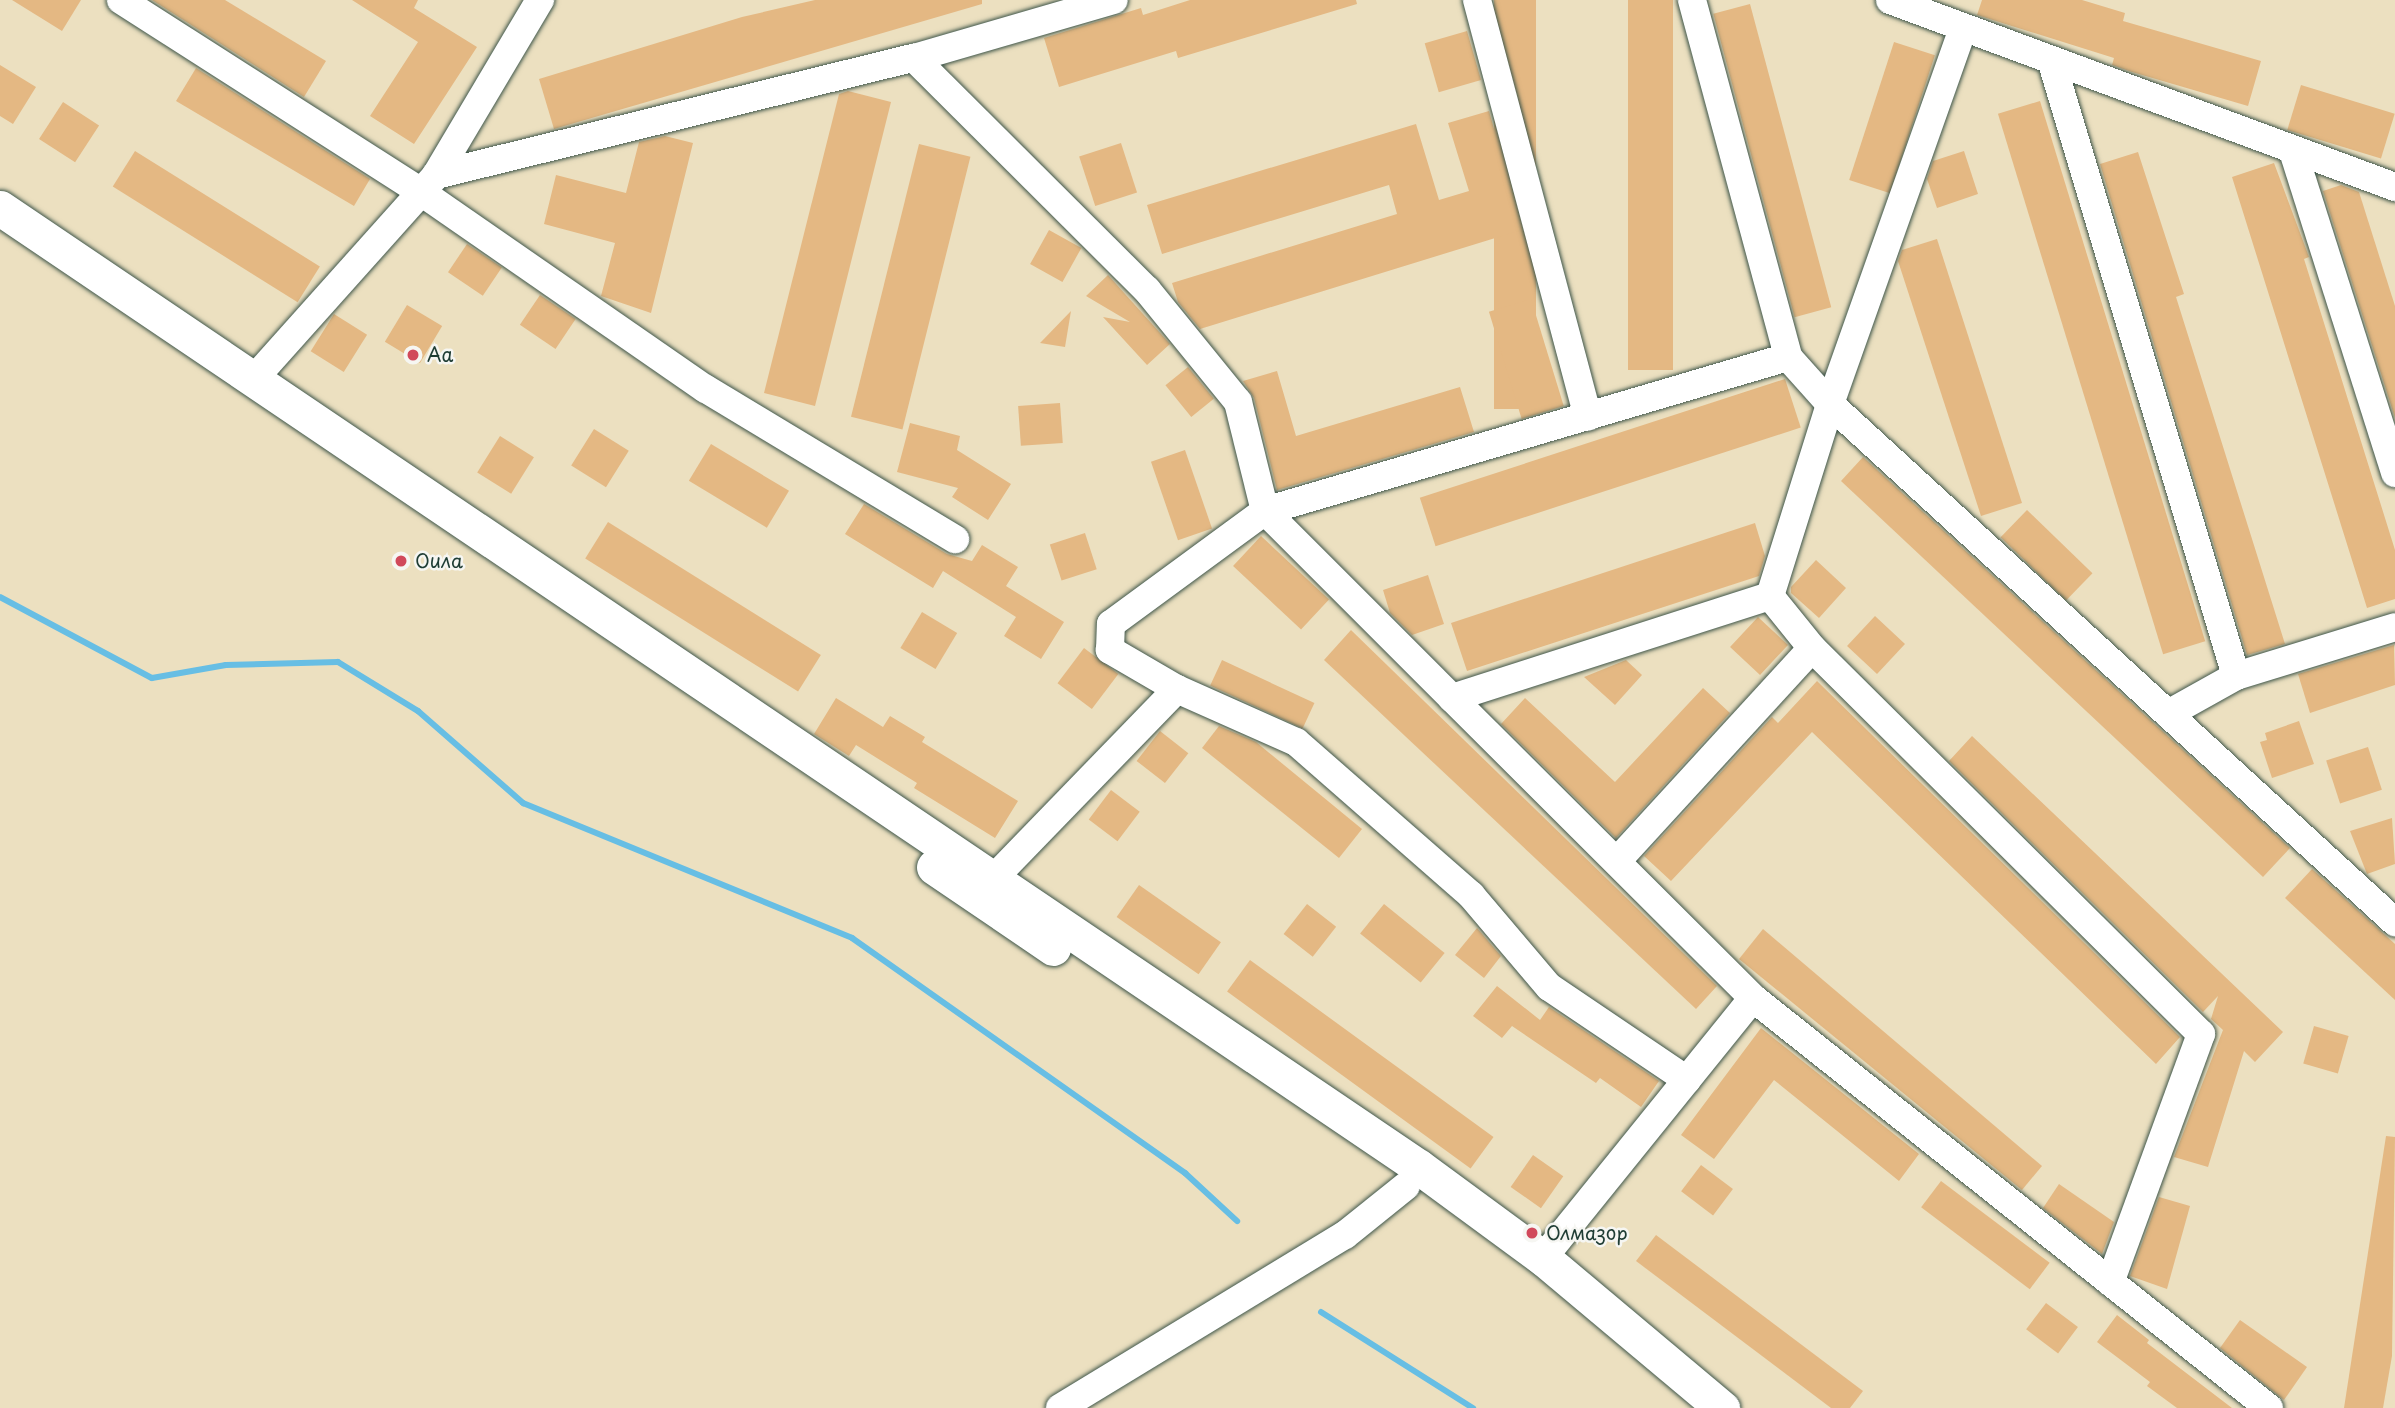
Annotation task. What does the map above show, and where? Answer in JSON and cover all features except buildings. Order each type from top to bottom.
[{"type":"main road","points":[[0,208],[1419,1167],[1543,1258],[1723,1408]]},
{"type":"main road","points":[[0,237],[1406,1186],[1527,1276],[1686,1408]]},
{"type":"street","points":[[121,0],[429,184],[706,389],[955,539]]},
{"type":"street","points":[[253,380],[429,184],[540,0]]},
{"type":"street","points":[[429,184],[914,58],[1114,0]]},
{"type":"street","points":[[1477,0],[1588,416]]},
{"type":"street","points":[[1692,0],[1788,357],[1830,404],[2395,922]]},
{"type":"street","points":[[1890,0],[2052,63],[2395,187]]},
{"type":"street","points":[[1770,596],[1830,404],[1963,28]]},
{"type":"street","points":[[914,58],[1147,290],[1238,402],[1265,512],[1618,860],[1753,998],[2269,1408]]},
{"type":"street","points":[[2052,63],[2236,676]]},
{"type":"street","points":[[2293,151],[2395,473]]},
{"type":"street","points":[[1686,1080],[1549,987],[1471,895],[1296,742],[1177,689],[1110,650],[1111,624],[1265,512],[1788,357]]},
{"type":"street","points":[[1770,596],[1812,648],[2201,1034],[2110,1282]]},
{"type":"street","points":[[1452,698],[1770,596]]},
{"type":"street","points":[[2168,714],[2236,676],[2395,627]]},
{"type":"street","points":[[1618,860],[1812,648]]},
{"type":"street","points":[[994,878],[1177,689]]},
{"type":"street","points":[[1543,1258],[1753,998]]},
{"type":"street","points":[[1060,1408],[1345,1236],[1406,1186]]},
{"type":"waterway","points":[[0,597],[152,678],[226,665],[338,662],[418,711],[523,803],[852,938],[1185,1173],[1237,1221]]},
{"type":"waterway","points":[[1321,1312],[1473,1408]]},
{"type":"place","name":"Аа","points":[[413,355]]},
{"type":"place","name":"Оила","points":[[401,561]]},
{"type":"place","name":"Олмазор","points":[[1532,1233]]}]
